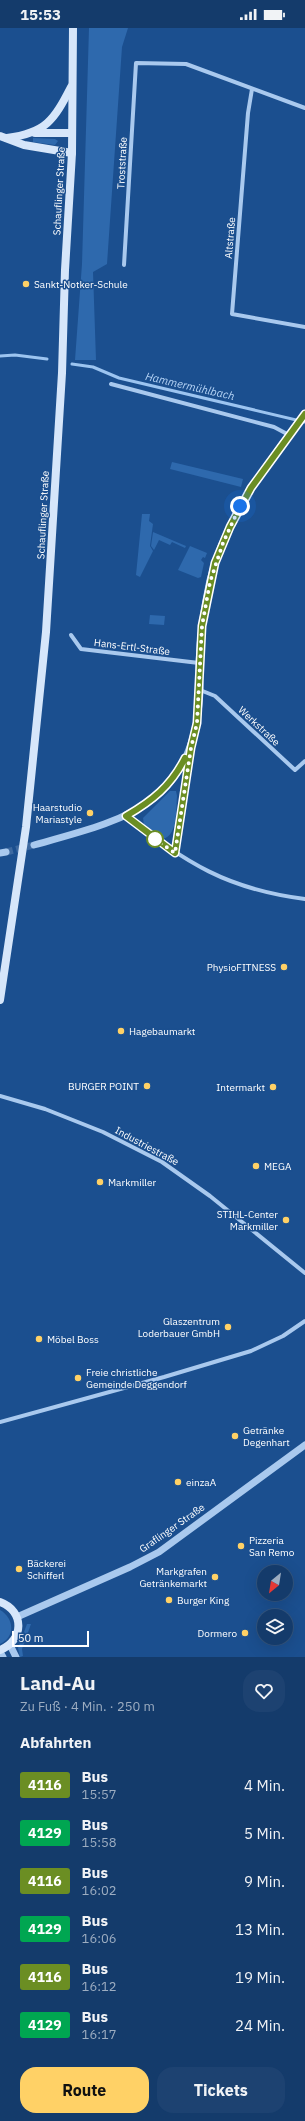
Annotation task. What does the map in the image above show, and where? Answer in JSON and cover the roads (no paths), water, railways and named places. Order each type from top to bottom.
[{"type":"main road","name":"Schauflinger Straße","points":[[0,1000],[26,827],[46,632],[62,373],[65,270],[72,153],[73,28]]},
{"type":"main road","points":[[30,133],[42,128],[49,122],[62,105],[72,84]]},
{"type":"main road","points":[[3,137],[30,133],[72,133]]},
{"type":"main road","points":[[3,137],[30,147],[72,153]]},
{"type":"main road","points":[[0,1602],[13,1610],[17,1617],[19,1626],[18,1634],[10,1645],[0,1651]]},
{"type":"street","name":"Troststraße","points":[[124,265],[136,63],[186,64],[252,88]]},
{"type":"street","points":[[252,88],[305,108]]},
{"type":"street","name":"Altstraße","points":[[252,88],[248,113],[232,314],[305,327]]},
{"type":"street","points":[[111,384],[274,427],[289,435]]},
{"type":"street","points":[[175,853],[191,748],[197,728],[202,626],[210,582],[223,543],[251,488],[304,415]]},
{"type":"street","name":"Hans-Ertl-Straße","points":[[71,635],[81,649],[199,663]]},
{"type":"street","name":"Werkstraße","points":[[200,690],[215,696],[295,770],[305,761]]},
{"type":"street","points":[[34,845],[103,826],[126,816],[160,794],[179,770],[191,748]]},
{"type":"street","points":[[126,816],[175,853],[202,869],[230,882],[305,899]]},
{"type":"street","name":"Industriestraße","points":[[0,1096],[44,1109],[104,1132],[162,1162],[210,1196],[305,1273]]},
{"type":"street","points":[[0,1422],[164,1377],[251,1351],[283,1336],[305,1321]]},
{"type":"street","name":"Graflinger Straße","points":[[17,1617],[130,1567],[159,1552],[305,1445]]},
{"type":"street","points":[[10,1645],[16,1657]]},
{"type":"street","points":[[0,1651],[3,1657]]},
{"type":"waterway","name":"Hammermühlbach","points":[[0,356],[15,355],[47,359]]},
{"type":"waterway","name":"Hammermühlbach","points":[[72,364],[93,367],[119,378],[305,422]]},
{"type":"tunnel","points":[[6,852],[34,845]]},
{"type":"place","name":"Sankt-Notker-Schule","points":[[26,284]]},
{"type":"place","name":"Haarstudio Mariastyle","points":[[90,813]]},
{"type":"place","name":"PhysioFITNESS","points":[[284,967]]},
{"type":"place","name":"Hagebaumarkt","points":[[121,1031]]},
{"type":"place","name":"BURGER POINT","points":[[147,1086]]},
{"type":"place","name":"Intermarkt","points":[[273,1087]]},
{"type":"place","name":"MEGA","points":[[256,1166]]},
{"type":"place","name":"Markmiller","points":[[100,1182]]},
{"type":"place","name":"STIHL-Center Markmiller","points":[[286,1220]]},
{"type":"place","name":"Glaszentrum Loderbauer GmbH","points":[[228,1327]]},
{"type":"place","name":"Möbel Boss","points":[[39,1339]]},
{"type":"place","name":"Freie christliche Gemeinde Deggendorf","points":[[78,1378]]},
{"type":"place","name":"Getränke Degenhart","points":[[235,1436]]},
{"type":"place","name":"einzaA","points":[[178,1482]]},
{"type":"place","name":"Pizzeria San Remo","points":[[241,1546]]},
{"type":"place","name":"Bäckerei Schifferl","points":[[19,1569]]},
{"type":"place","name":"Markgrafen Getränkemarkt","points":[[215,1577]]},
{"type":"place","name":"Burger King","points":[[169,1600]]},
{"type":"place","name":"Dormero","points":[[245,1633]]}]
